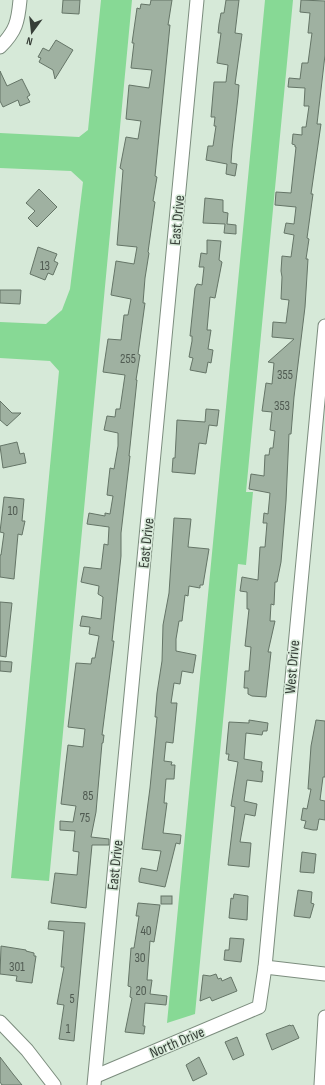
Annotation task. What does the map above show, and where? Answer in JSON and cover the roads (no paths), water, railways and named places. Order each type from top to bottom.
[{"type":"street","points":[[0,46],[10,37],[18,22],[20,0]]},
{"type":"street","name":"East Drive","points":[[95,1081],[197,0]]},
{"type":"street","name":"West Drive","points":[[259,1007],[265,967],[325,326]]},
{"type":"street","points":[[265,967],[325,974]]},
{"type":"street","name":"North Drive","points":[[95,1081],[259,1007]]},
{"type":"street","points":[[321,1085],[325,1017]]},
{"type":"street","points":[[0,1022],[27,1050],[54,1085]]}]
